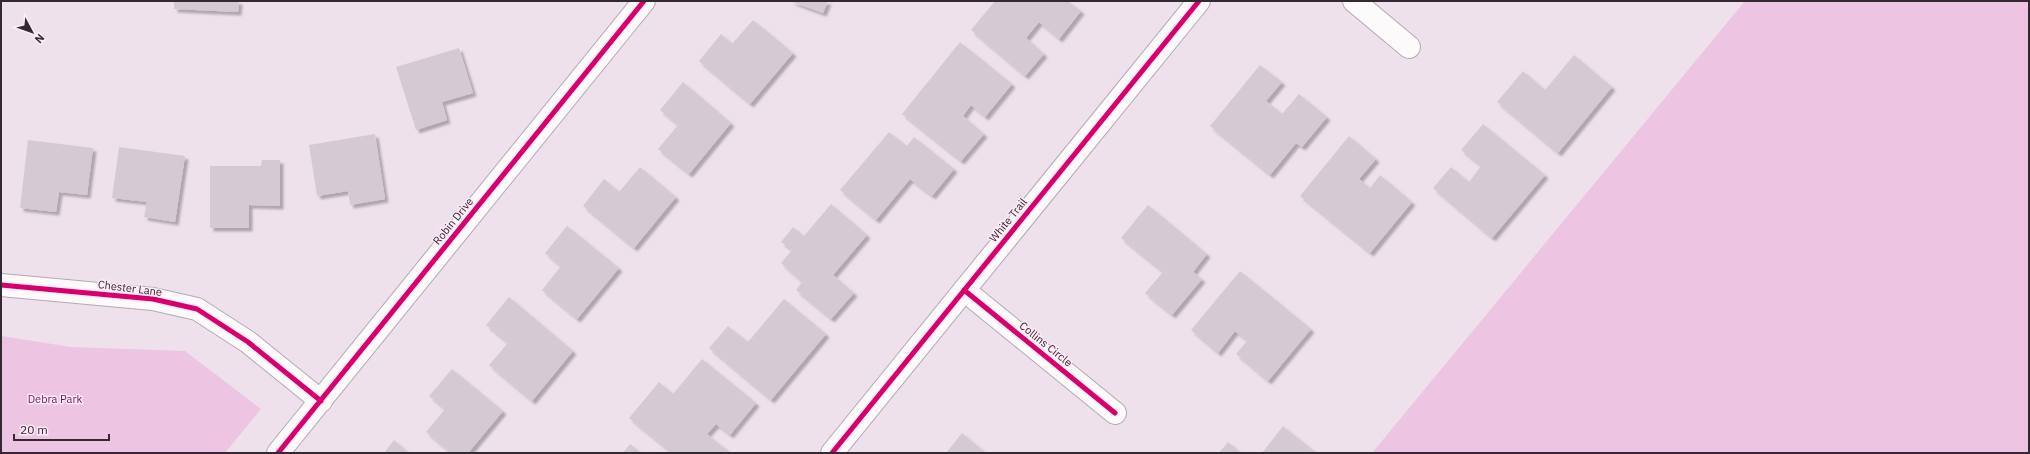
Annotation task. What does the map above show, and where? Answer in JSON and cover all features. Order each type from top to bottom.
[{"type":"street","name":"Robin Drive","points":[[278,453],[644,1]]},
{"type":"street","name":"White Trail","points":[[832,453],[1199,1]]},
{"type":"street","points":[[1354,1],[1409,47]]},
{"type":"street","name":"Chester Lane","points":[[1,285],[153,299],[197,309],[248,342],[321,401]]},
{"type":"street","name":"Collins Circle","points":[[964,290],[1115,413]]},
{"type":"green space","points":[[1745,1],[2029,1],[2029,453],[1372,453]]},
{"type":"green space","name":"Debra Park","points":[[1,336],[71,347],[185,351],[261,409],[225,453],[1,453]]},
{"type":"building","points":[[174,1],[239,1],[238,12],[174,9]]},
{"type":"building","points":[[790,1],[828,1],[823,13]]},
{"type":"building","points":[[995,1],[1068,1],[1081,11],[1059,39],[1039,22],[1026,38],[1044,54],[1025,76],[971,30]]},
{"type":"building","points":[[753,20],[793,53],[750,104],[699,61],[721,34],[732,44]]},
{"type":"building","points":[[960,42],[1012,84],[985,117],[971,105],[963,116],[984,134],[961,161],[902,114]]},
{"type":"building","points":[[459,48],[473,93],[442,102],[447,120],[416,130],[396,67]]},
{"type":"building","points":[[1574,55],[1612,87],[1558,153],[1497,102],[1523,71],[1545,90]]},
{"type":"building","points":[[1260,65],[1282,82],[1266,101],[1282,114],[1299,94],[1327,117],[1302,147],[1296,143],[1270,175],[1210,126]]},
{"type":"building","points":[[683,82],[731,123],[689,174],[658,149],[678,125],[660,110]]},
{"type":"building","points":[[1483,124],[1545,175],[1492,238],[1433,188],[1451,167],[1469,182],[1481,166],[1461,150]]},
{"type":"building","points":[[889,132],[907,146],[914,137],[954,169],[932,196],[910,179],[876,220],[840,190]]},
{"type":"building","points":[[375,134],[385,199],[350,205],[348,191],[317,196],[309,145]]},
{"type":"building","points":[[1349,136],[1376,159],[1359,179],[1370,188],[1380,175],[1412,202],[1370,253],[1300,196]]},
{"type":"building","points":[[28,140],[93,148],[87,195],[59,192],[56,212],[20,208]]},
{"type":"building","points":[[119,147],[185,156],[175,222],[144,217],[147,202],[112,198]]},
{"type":"building","points":[[262,160],[280,160],[280,206],[249,205],[249,228],[210,228],[210,166],[261,166]]},
{"type":"building","points":[[640,167],[676,197],[634,248],[583,206],[604,179],[619,192]]},
{"type":"building","points":[[831,204],[867,235],[833,275],[854,293],[831,319],[796,290],[802,282],[781,263],[792,250],[781,242],[793,227],[804,236]]},
{"type":"building","points":[[1148,205],[1207,254],[1193,272],[1202,279],[1172,315],[1145,293],[1163,272],[1121,238]]},
{"type":"building","points":[[567,226],[619,268],[577,319],[542,290],[561,266],[545,253]]},
{"type":"building","points":[[1240,271],[1311,329],[1268,381],[1236,354],[1247,341],[1235,331],[1218,353],[1191,330]]},
{"type":"building","points":[[509,297],[573,351],[532,401],[489,365],[508,343],[486,325]]},
{"type":"building","points":[[784,299],[826,334],[771,400],[709,348],[728,326],[748,342]]},
{"type":"building","points":[[702,359],[756,403],[730,435],[716,424],[707,434],[728,451],[726,453],[672,453],[629,418],[659,382],[673,394]]},
{"type":"building","points":[[452,369],[503,411],[468,453],[451,453],[426,432],[445,409],[429,396]]},
{"type":"building","points":[[1283,426],[1314,451],[1313,453],[1262,453]]},
{"type":"building","points":[[962,433],[986,453],[946,453]]},
{"type":"building","points":[[394,440],[409,453],[384,453]]},
{"type":"building","points":[[1228,442],[1241,453],[1219,453]]},
{"type":"building","points":[[630,444],[641,453],[623,453]]},
{"type":"cycle path","points":[[278,453],[644,1]]},
{"type":"cycle path","points":[[832,453],[1199,1]]},
{"type":"cycle path","points":[[1,285],[153,299],[197,309],[248,342],[321,401]]},
{"type":"cycle path","points":[[964,290],[1115,413]]}]
